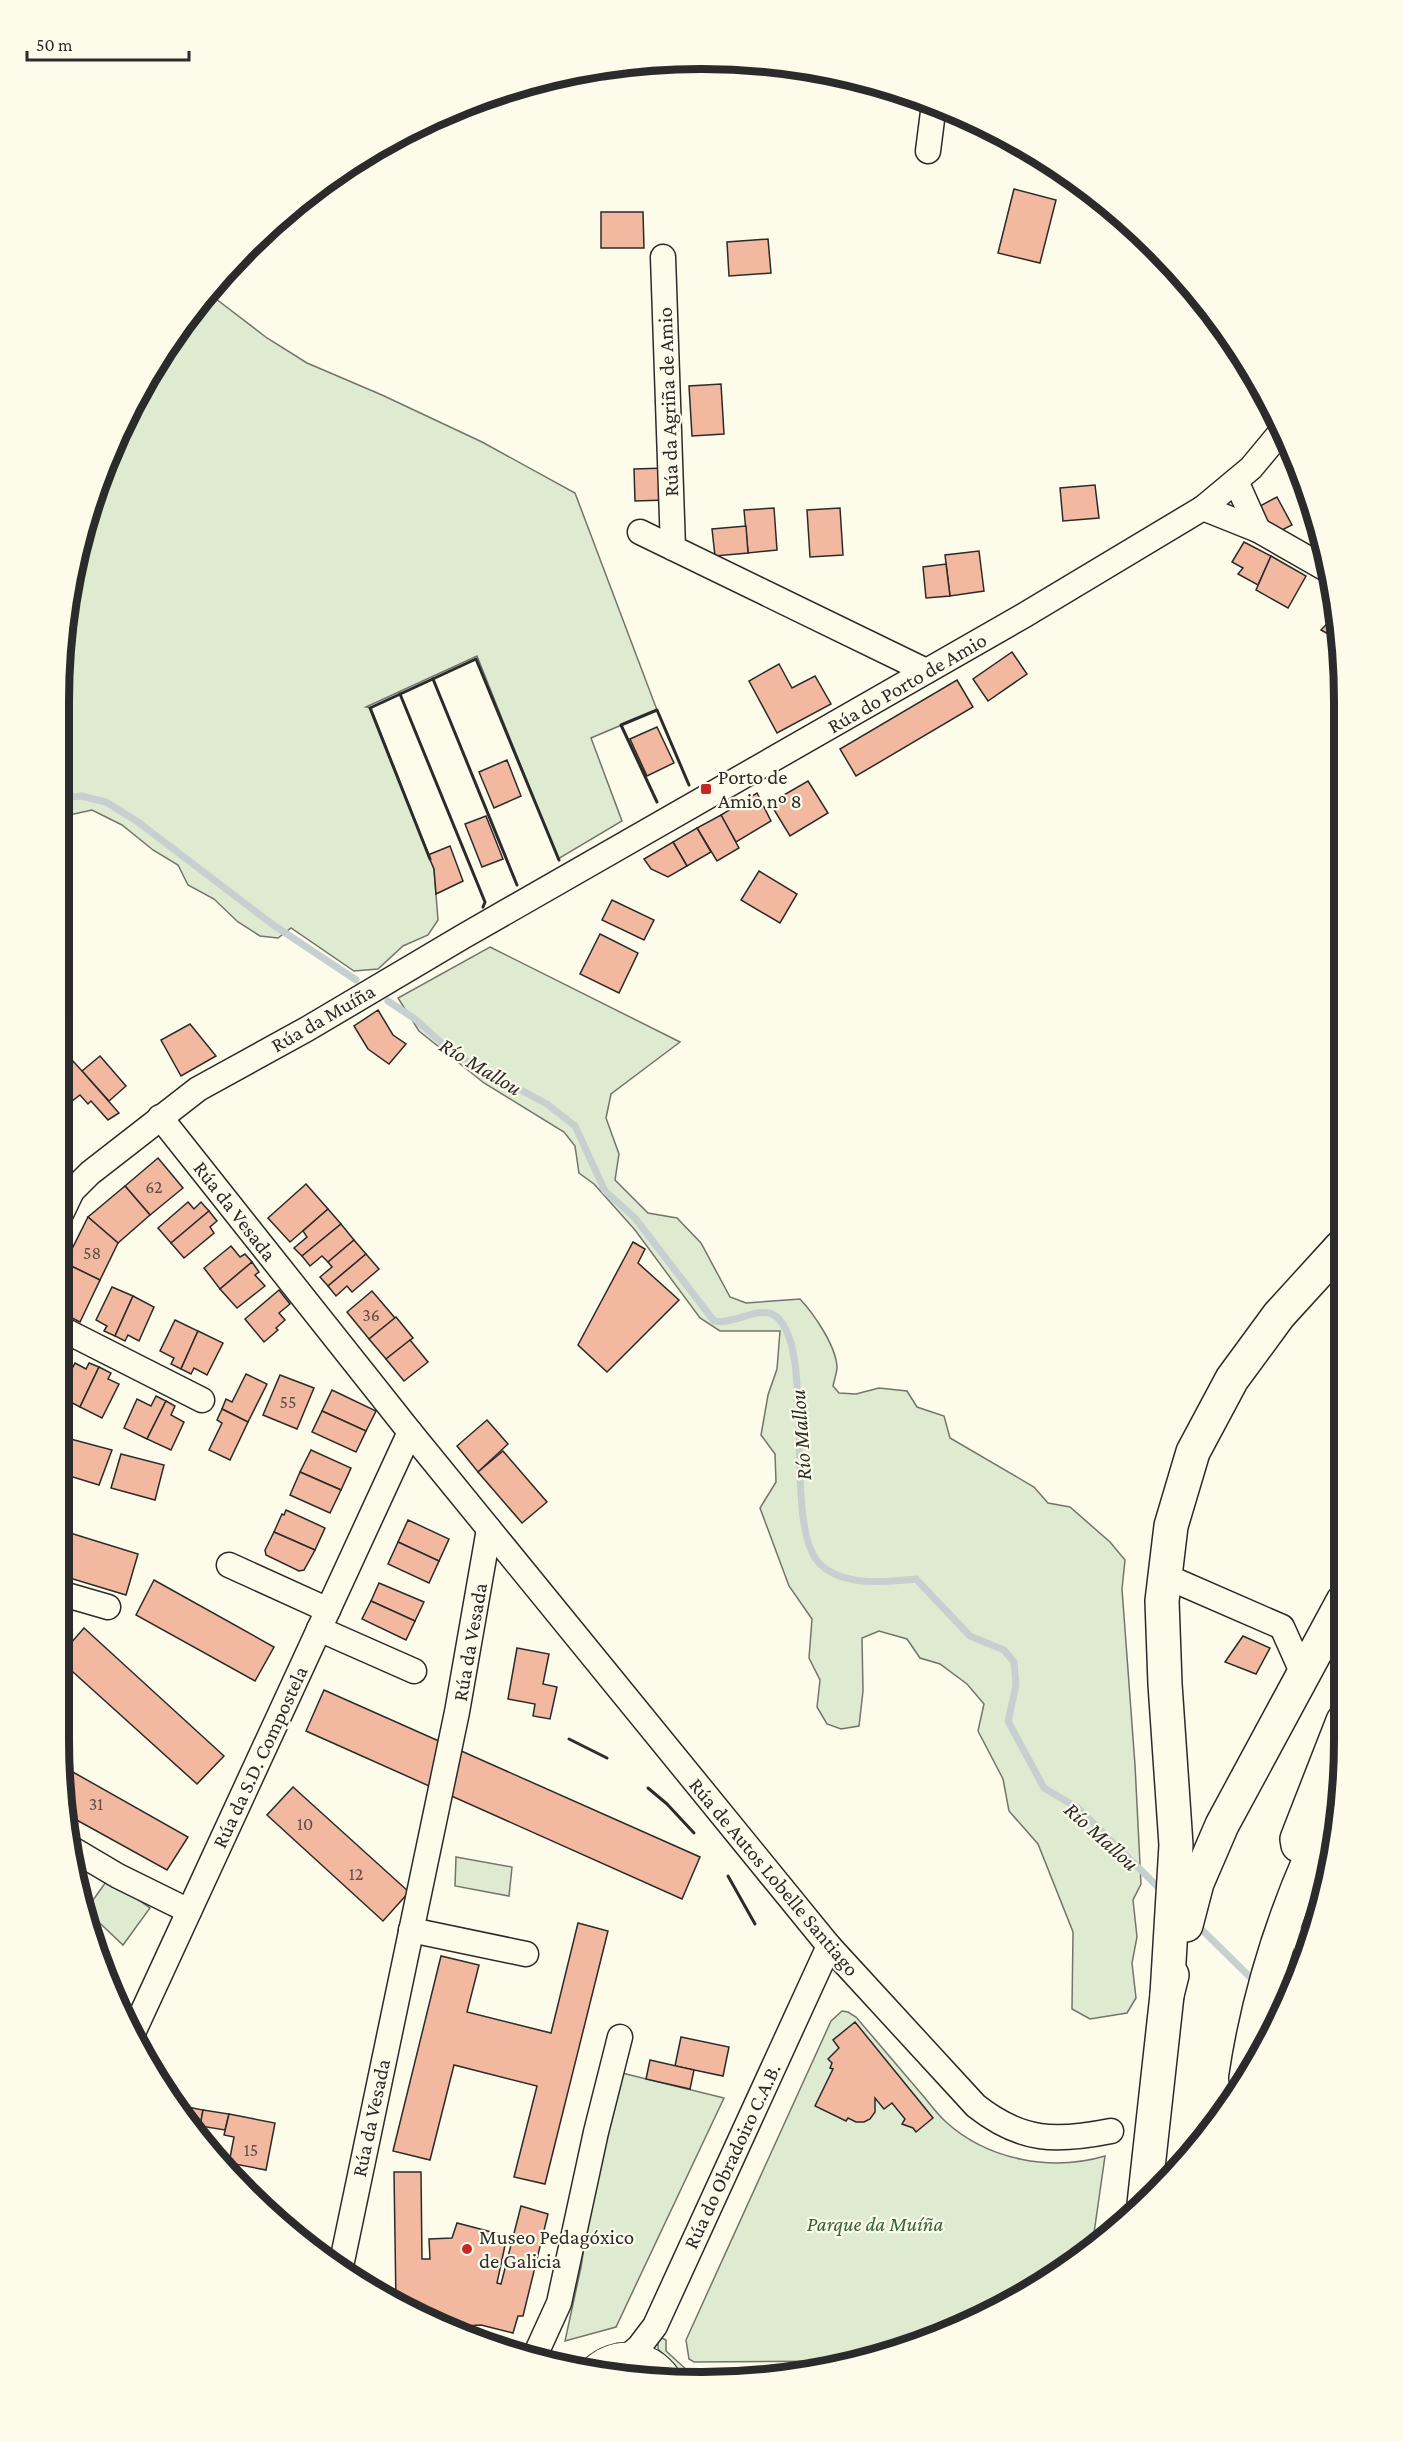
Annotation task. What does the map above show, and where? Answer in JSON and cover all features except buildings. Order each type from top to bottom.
[{"type":"highway","points":[[1145,2189],[1167,1995],[1176,1845],[1162,1601],[1171,1526],[1193,1452],[1232,1379],[1279,1315],[1334,1255]]},
{"type":"highway","points":[[1167,1995],[1197,1883],[1213,1844],[1334,1615]]},
{"type":"highway","points":[[1302,1874],[1297,1839],[1334,1744]]},
{"type":"highway","points":[[1251,2052],[1262,1997],[1278,1940],[1302,1874],[1329,1818]]},
{"type":"main road","points":[[605,2365],[610,2361],[626,2358],[645,2362],[658,2371]]},
{"type":"street","points":[[928,151],[933,113]]},
{"type":"street","name":"Rúa da Agriña de Amio","points":[[663,257],[673,548]]},
{"type":"street","name":"Rúa do Porto de Amio","points":[[609,854],[1203,508],[1251,468],[1276,438]]},
{"type":"street","points":[[1236,481],[1258,530]]},
{"type":"street","points":[[1203,508],[1258,530],[1319,565]]},
{"type":"street","points":[[640,532],[926,671]]},
{"type":"street","name":"Rúa da Muíña","points":[[69,1197],[72,1191],[90,1173],[198,1089],[307,1029],[609,854]]},
{"type":"street","name":"Rúa da Vesada","points":[[160,1117],[489,1529],[457,1712],[342,2260]]},
{"type":"street","points":[[69,1333],[202,1400]]},
{"type":"street","name":"Rúa da S.D. Compostela","points":[[137,2024],[410,1432]]},
{"type":"street","points":[[389,1479],[414,1470],[438,1467]]},
{"type":"street","name":"Rúa de Autos Lobelle Santiago","points":[[489,1529],[829,1946],[976,2106],[993,2119],[1032,2135],[1055,2139],[1111,2131]]},
{"type":"street","points":[[229,1565],[414,1671]]},
{"type":"street","points":[[1165,1576],[1282,1627],[1303,1674]]},
{"type":"street","points":[[69,1596],[108,1607]]},
{"type":"street","points":[[79,1853],[118,1876],[189,1911]]},
{"type":"street","points":[[413,1920],[526,1954]]},
{"type":"street","name":"Rúa do Obradoiro C.A.B.","points":[[626,2358],[639,2347],[655,2326],[829,1946]]},
{"type":"street","points":[[538,2350],[559,2303],[596,2132],[620,2037]]},
{"type":"green space","points":[[215,298],[267,338],[307,363],[482,442],[575,493],[657,710],[591,738],[622,821],[558,859],[477,656],[366,707],[371,708],[434,869],[438,920],[428,935],[403,946],[378,969],[354,971],[291,928],[278,938],[260,936],[238,922],[214,899],[188,885],[178,865],[153,850],[122,825],[92,810],[69,815],[70,660],[81,578],[103,498],[134,422],[176,350]]},
{"type":"green space","points":[[490,947],[680,1042],[611,1094],[606,1118],[619,1154],[615,1180],[648,1213],[677,1218],[701,1243],[730,1297],[746,1303],[800,1299],[829,1340],[837,1367],[833,1386],[839,1393],[856,1394],[879,1388],[907,1391],[917,1407],[944,1416],[950,1438],[1034,1487],[1048,1503],[1070,1507],[1110,1542],[1125,1560],[1122,1589],[1141,1884],[1133,1900],[1137,1937],[1132,1963],[1136,1998],[1127,2013],[1090,2019],[1072,2009],[1073,1932],[1038,1844],[1009,1811],[1003,1779],[978,1731],[984,1704],[967,1684],[940,1664],[920,1658],[907,1639],[879,1631],[862,1638],[863,1691],[859,1726],[841,1729],[827,1724],[817,1707],[820,1680],[809,1658],[812,1619],[789,1586],[760,1508],[776,1482],[775,1454],[761,1435],[768,1395],[777,1369],[780,1331],[720,1331],[700,1318],[635,1230],[594,1184],[579,1173],[575,1146],[564,1132],[484,1083],[419,1031],[398,998]]},
{"type":"green space","points":[[456,1857],[512,1867],[509,1896],[455,1886]]},
{"type":"green space","points":[[108,1879],[150,1908],[123,1945],[96,1919],[91,1903]]},
{"type":"green space","name":"Parque da Muíña","points":[[842,2011],[856,2017],[942,2118],[981,2146],[1001,2154],[1042,2162],[1084,2161],[1105,2156],[1094,2236],[1018,2287],[944,2324],[905,2338],[818,2361],[694,2362],[689,2359],[686,2340],[831,2021]]},
{"type":"green space","points":[[622,2073],[724,2098],[616,2327],[565,2341],[581,2267],[596,2170]]},
{"type":"green space","points":[[658,2336],[666,2340],[666,2351],[689,2372],[679,2371],[658,2349]]},
{"type":"waterway","name":"Río Mallou","points":[[69,797],[81,796],[106,802],[138,822],[272,924],[356,980]]},
{"type":"waterway","name":"Río Mallou","points":[[388,1001],[415,1019],[454,1054],[547,1104],[575,1126],[605,1191],[635,1218],[714,1321],[729,1321],[766,1312],[772,1314],[786,1330],[794,1358],[798,1393],[802,1512],[808,1543],[820,1564],[830,1571],[853,1580],[879,1582],[916,1579],[970,1636],[1004,1650],[1014,1662],[1016,1686],[1008,1721],[1044,1788],[1078,1808],[1159,1888]]},
{"type":"waterway","name":"Río Mallou","points":[[1196,1924],[1253,1980]]},
{"type":"wall","points":[[430,859],[370,708],[476,659],[559,860]]},
{"type":"wall","points":[[433,679],[517,885]]},
{"type":"wall","points":[[400,694],[485,902],[483,907]]},
{"type":"wall","points":[[657,802],[621,725],[657,710],[689,785]]},
{"type":"wall","points":[[569,1739],[607,1758]]},
{"type":"wall","points":[[648,1788],[667,1804],[694,1833]]},
{"type":"wall","points":[[728,1876],[755,1924]]},
{"type":"place","name":"Porto de Amio nº 8","points":[[706,789]]},
{"type":"place","name":"Museo Pedagóxico de Galicia","points":[[467,2249]]}]
